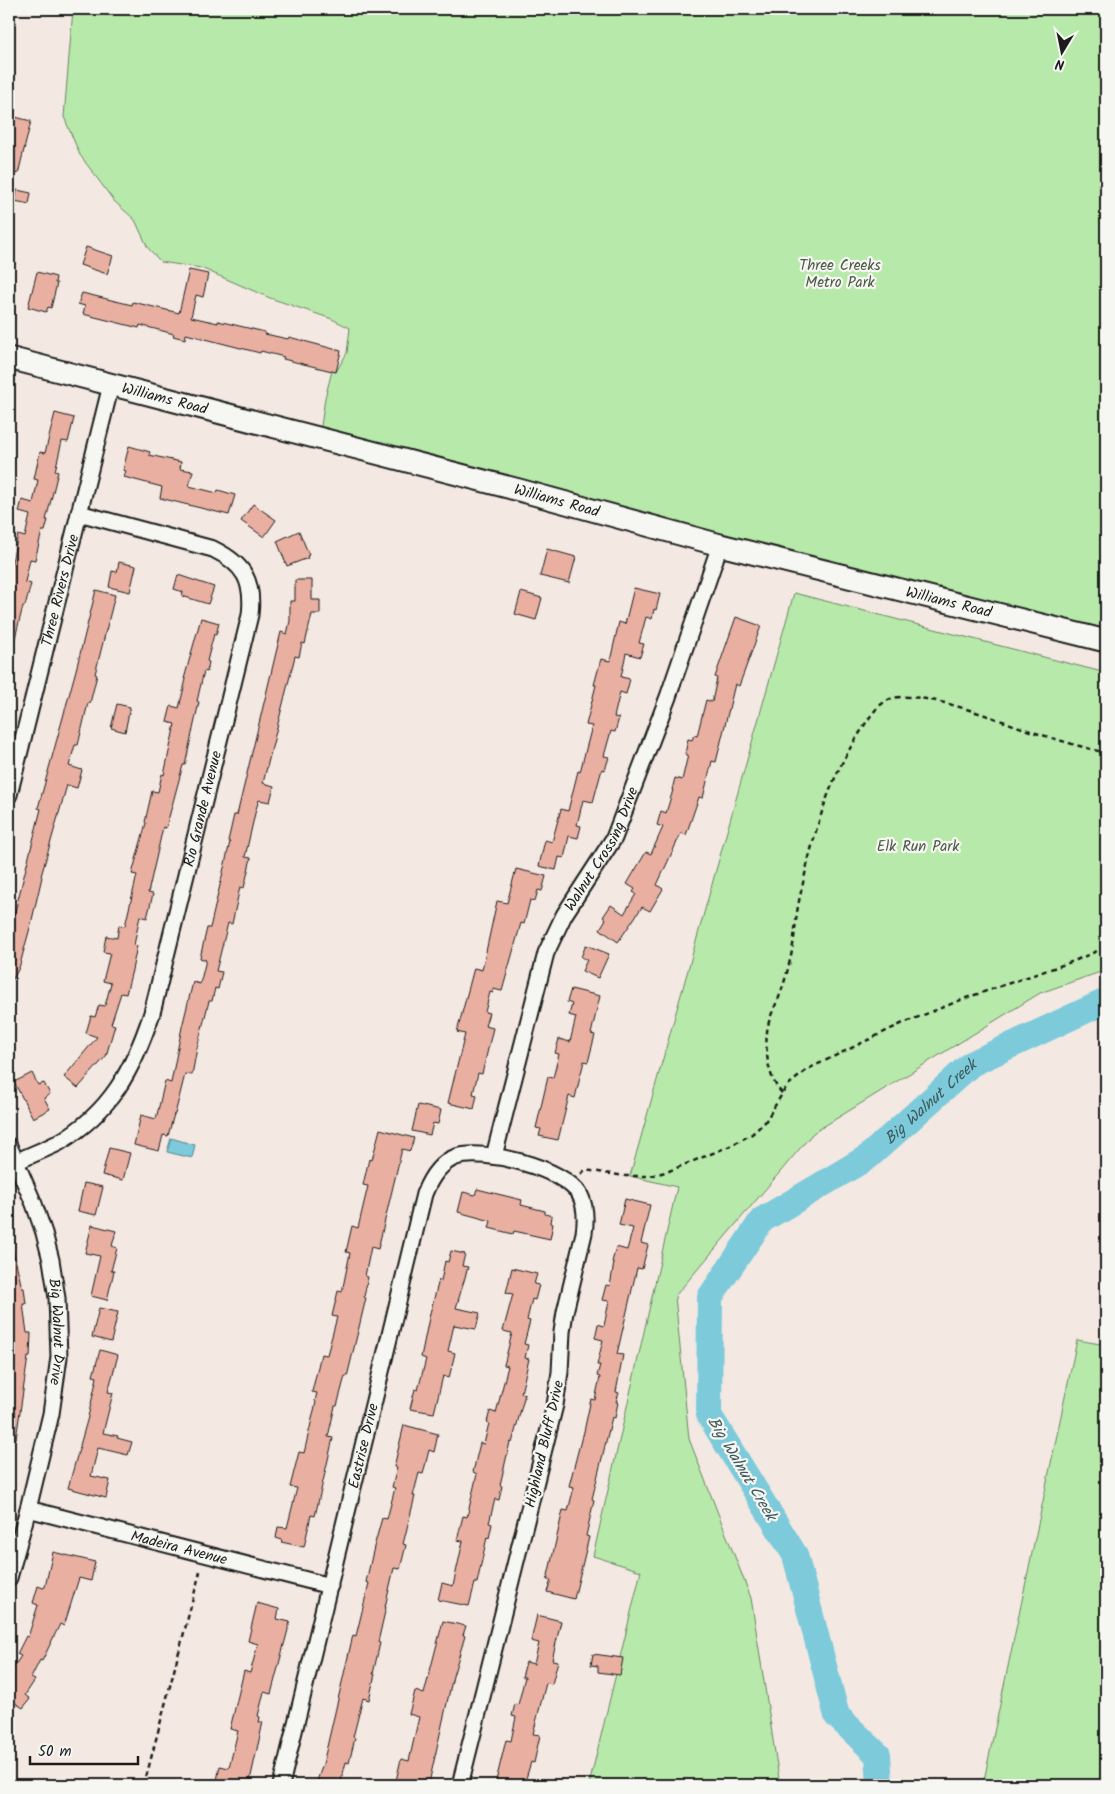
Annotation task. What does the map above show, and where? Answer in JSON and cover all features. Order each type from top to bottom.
[{"type":"main road","name":"Williams Road","points":[[9,358],[720,545],[1106,641]]},
{"type":"street","name":"Three Rivers Drive","points":[[9,796],[111,385]]},
{"type":"street","name":"Rio Grande Avenue","points":[[16,1162],[57,1143],[88,1122],[104,1106],[123,1081],[139,1050],[152,1013],[250,615],[252,600],[245,575],[237,564],[226,555],[213,549],[79,513]]},
{"type":"street","name":"Walnut Crossing Drive","points":[[494,1156],[546,953],[564,914],[614,838],[668,697],[720,545]]},
{"type":"street","name":"Big Walnut Drive","points":[[9,1146],[37,1212],[51,1260],[57,1298],[59,1357],[51,1414],[9,1578]]},
{"type":"street","name":"Eastrise Drive","points":[[282,1785],[424,1194],[435,1172],[455,1157],[479,1154],[494,1156]]},
{"type":"street","name":"Highland Bluff Drive","points":[[460,1785],[558,1388],[562,1332],[586,1220],[580,1195],[572,1185],[550,1171],[494,1156]]},
{"type":"street","name":"Madeira Avenue","points":[[28,1509],[330,1586]]},
{"type":"path","points":[[782,1093],[774,1081],[769,1066],[766,1045],[767,1030],[791,960],[799,902],[822,810],[844,756],[866,722],[880,706],[888,699],[900,696],[966,708],[1070,744],[1106,753]]},
{"type":"path","points":[[572,1185],[585,1170],[625,1176],[650,1176],[669,1171],[730,1146],[752,1134],[765,1122],[787,1086],[808,1069],[901,1024],[966,998],[1074,961],[1106,947]]},
{"type":"path","points":[[144,1785],[204,1554]]},
{"type":"green space","name":"Three Creeks Metro Park","points":[[73,9],[1106,9],[1106,629],[877,574],[323,430],[321,426],[325,398],[332,371],[336,372],[347,353],[350,328],[332,319],[270,298],[201,268],[161,262],[148,248],[135,220],[114,201],[80,155],[64,117]]},
{"type":"green space","name":"Elk Run Park","points":[[794,593],[1106,673],[1106,970],[1040,993],[813,1133],[675,1296],[689,1439],[751,1598],[780,1785],[589,1785],[641,1571],[593,1556],[677,1187],[630,1176]]},
{"type":"green space","points":[[1077,1340],[1106,1345],[1106,1785],[983,1785]]},
{"type":"water","points":[[171,1138],[195,1145],[192,1158],[167,1152]]},
{"type":"building","points":[[15,117],[31,121],[18,174],[9,171],[9,144]]},
{"type":"building","points":[[17,190],[31,193],[29,204],[15,201]]},
{"type":"building","points":[[86,247],[113,256],[107,274],[80,265]]},
{"type":"building","points":[[189,270],[208,274],[203,297],[196,295],[191,317],[218,323],[218,321],[288,339],[289,337],[341,351],[336,372],[283,359],[284,357],[261,351],[260,353],[186,334],[185,339],[173,336],[174,334],[140,325],[139,328],[83,314],[85,306],[78,304],[82,293],[132,305],[133,302],[179,313]]},
{"type":"building","points":[[37,272],[56,277],[55,283],[57,283],[51,308],[48,307],[46,312],[28,307]]},
{"type":"building","points":[[55,413],[74,418],[68,442],[62,441],[55,471],[58,472],[46,520],[48,520],[45,531],[42,531],[35,560],[30,559],[25,582],[31,584],[25,606],[23,606],[13,646],[9,646],[9,575],[18,535],[25,537],[30,515],[19,512],[22,500],[33,503],[38,480],[34,479],[40,452],[45,453]]},
{"type":"building","points":[[129,446],[150,452],[149,455],[181,462],[180,469],[193,471],[189,486],[217,493],[218,490],[235,495],[229,515],[160,498],[162,487],[124,477],[126,471],[123,470]]},
{"type":"building","points":[[253,504],[276,520],[264,537],[241,521]]},
{"type":"building","points":[[299,531],[309,555],[307,556],[308,558],[287,566],[277,541]]},
{"type":"building","points":[[547,549],[576,557],[569,583],[540,576]]},
{"type":"building","points":[[119,562],[136,566],[130,592],[109,587],[112,571],[117,572]]},
{"type":"building","points":[[178,575],[214,587],[208,604],[182,596],[183,592],[174,589]]},
{"type":"building","points":[[295,580],[312,580],[312,600],[320,600],[320,614],[312,614],[305,644],[302,643],[299,657],[295,656],[263,783],[274,786],[270,802],[259,800],[256,809],[245,857],[251,858],[244,888],[240,887],[232,924],[228,923],[216,971],[222,972],[218,989],[215,988],[212,1001],[209,1001],[192,1075],[185,1074],[168,1136],[163,1135],[159,1151],[134,1145],[141,1115],[156,1119],[165,1081],[171,1083],[193,982],[200,984],[206,960],[200,958],[207,928],[210,928],[230,842],[228,841],[234,815],[237,815],[281,632],[287,634],[290,621],[290,601],[295,601]]},
{"type":"building","points":[[634,588],[660,594],[652,619],[646,617],[639,643],[644,644],[640,657],[626,653],[621,677],[630,679],[626,694],[620,692],[614,717],[619,718],[615,732],[611,731],[604,756],[609,757],[605,770],[602,769],[593,802],[583,800],[577,825],[581,826],[578,838],[569,836],[564,858],[559,857],[556,870],[539,866],[545,840],[552,842],[561,809],[568,811],[592,726],[586,725],[601,659],[610,661],[619,622],[625,624]]},
{"type":"building","points":[[96,590],[115,595],[95,674],[97,675],[90,703],[88,703],[78,745],[75,745],[69,766],[82,770],[77,788],[67,785],[41,876],[19,968],[9,986],[9,935],[41,809],[38,808]]},
{"type":"building","points":[[521,592],[542,598],[536,620],[515,614]]},
{"type":"building","points":[[736,617],[761,626],[739,686],[735,684],[716,762],[712,761],[703,798],[699,797],[686,835],[681,833],[657,885],[663,889],[650,911],[642,907],[618,942],[600,929],[606,919],[603,917],[611,905],[624,914],[636,894],[633,892],[635,889],[627,884],[646,852],[651,854],[663,827],[657,825],[661,811],[666,813],[675,778],[682,780],[688,755],[685,754],[688,739],[692,740],[694,735],[697,736],[706,700],[712,702],[717,678],[715,677]]},
{"type":"building","points":[[201,618],[219,623],[207,661],[209,662],[207,672],[204,671],[185,765],[183,765],[166,828],[163,827],[148,893],[153,894],[147,918],[140,916],[134,945],[137,946],[132,970],[126,994],[121,993],[111,1024],[115,1025],[106,1056],[78,1088],[64,1077],[97,1037],[86,1033],[91,1016],[95,1017],[99,1005],[105,1006],[111,983],[103,981],[110,953],[103,952],[106,936],[117,938],[119,925],[125,926],[137,875],[132,874],[146,823],[152,791],[158,792],[162,774],[164,775],[175,724],[167,722],[171,706],[179,708],[186,679],[184,679]]},
{"type":"building","points":[[117,704],[130,707],[125,732],[111,728]]},
{"type":"building","points":[[516,869],[546,876],[542,891],[538,890],[535,901],[530,900],[524,924],[521,923],[502,991],[493,989],[493,993],[490,992],[485,1012],[489,1013],[485,1026],[493,1028],[482,1074],[478,1073],[473,1094],[477,1095],[474,1109],[448,1103],[465,1034],[457,1032],[474,968],[482,970],[497,901],[507,903]]},
{"type":"building","points":[[586,945],[609,954],[598,978],[582,971],[587,960],[581,957]]},
{"type":"building","points":[[571,989],[600,996],[591,1034],[595,1035],[588,1062],[584,1061],[575,1098],[569,1096],[558,1140],[539,1136],[541,1129],[536,1128],[548,1077],[553,1078],[559,1054],[555,1053],[559,1039],[570,1042],[576,1017],[569,1015],[572,1004],[567,1002]]},
{"type":"building","points":[[32,1073],[38,1085],[44,1083],[50,1094],[44,1098],[50,1109],[33,1118],[14,1082]]},
{"type":"building","points":[[418,1105],[441,1110],[438,1124],[433,1123],[430,1135],[412,1131]]},
{"type":"building","points":[[380,1129],[414,1138],[410,1151],[402,1149],[378,1249],[371,1247],[365,1276],[368,1277],[364,1297],[366,1298],[347,1377],[345,1376],[337,1406],[335,1406],[328,1437],[333,1438],[315,1516],[311,1515],[304,1547],[281,1542],[282,1540],[276,1538],[278,1527],[287,1528],[297,1488],[290,1487],[299,1452],[304,1453],[316,1402],[317,1393],[312,1392],[321,1354],[327,1355],[337,1317],[332,1316],[338,1291],[342,1292],[350,1253],[346,1252],[352,1226],[358,1228],[368,1186],[363,1185],[369,1159],[372,1160]]},
{"type":"building","points":[[109,1148],[130,1153],[123,1180],[102,1175]]},
{"type":"building","points":[[84,1183],[103,1187],[96,1215],[78,1211]]},
{"type":"building","points":[[477,1189],[522,1200],[521,1205],[545,1211],[545,1214],[552,1216],[551,1223],[553,1224],[550,1239],[514,1231],[513,1234],[489,1228],[491,1221],[458,1212],[463,1192],[475,1195]]},
{"type":"building","points":[[625,1199],[650,1205],[641,1243],[648,1245],[642,1269],[637,1268],[617,1354],[623,1355],[616,1392],[619,1393],[616,1402],[618,1402],[615,1418],[612,1417],[592,1499],[594,1500],[586,1536],[589,1537],[574,1599],[547,1592],[551,1580],[547,1580],[563,1510],[568,1511],[574,1487],[569,1486],[591,1399],[595,1400],[600,1377],[597,1376],[600,1365],[597,1365],[603,1340],[595,1338],[598,1324],[604,1326],[609,1301],[602,1300],[606,1285],[610,1286],[614,1263],[612,1262],[616,1247],[627,1250],[633,1228],[619,1225]]},
{"type":"building","points":[[92,1225],[116,1231],[112,1246],[117,1248],[111,1271],[114,1271],[107,1300],[91,1296],[100,1256],[85,1253]]},
{"type":"building","points":[[13,1250],[22,1288],[24,1288],[26,1304],[23,1304],[27,1333],[31,1333],[30,1357],[28,1357],[16,1439],[9,1438],[9,1371],[11,1371],[12,1319],[9,1319],[9,1251]]},
{"type":"building","points":[[451,1251],[465,1254],[462,1266],[468,1267],[456,1308],[480,1313],[476,1329],[454,1325],[448,1351],[455,1353],[449,1378],[443,1376],[434,1413],[410,1409],[415,1389],[418,1390],[426,1359],[421,1357],[430,1313],[439,1280],[441,1281],[445,1261],[448,1262]]},
{"type":"building","points":[[512,1268],[537,1274],[534,1284],[539,1285],[535,1300],[532,1299],[527,1320],[530,1321],[524,1344],[528,1345],[525,1358],[529,1359],[521,1393],[525,1394],[512,1443],[510,1442],[500,1485],[502,1486],[499,1500],[495,1499],[489,1523],[492,1524],[489,1538],[487,1537],[477,1583],[475,1583],[469,1606],[438,1600],[442,1583],[453,1586],[463,1541],[457,1540],[463,1516],[467,1517],[477,1474],[473,1472],[480,1443],[484,1444],[490,1411],[496,1413],[508,1366],[504,1365],[512,1333],[503,1331],[513,1294],[506,1293]]},
{"type":"building","points":[[99,1308],[118,1312],[111,1342],[92,1337]]},
{"type":"building","points":[[100,1350],[118,1355],[108,1392],[113,1393],[103,1433],[118,1436],[117,1438],[132,1442],[128,1455],[98,1448],[91,1476],[110,1480],[106,1498],[68,1488],[88,1417],[97,1377],[93,1376]]},
{"type":"building","points":[[404,1425],[438,1434],[434,1452],[429,1450],[423,1474],[419,1473],[403,1544],[406,1545],[400,1569],[394,1568],[385,1607],[373,1674],[375,1674],[369,1700],[363,1698],[353,1737],[355,1738],[349,1763],[346,1762],[340,1785],[318,1785],[319,1781],[317,1781],[323,1764],[353,1635],[356,1636],[369,1583],[366,1582],[374,1547],[382,1518],[387,1519],[395,1488],[392,1487],[397,1468],[394,1467]]},
{"type":"building","points":[[53,1552],[95,1562],[91,1581],[79,1578],[64,1626],[60,1624],[42,1661],[40,1660],[31,1678],[35,1680],[25,1695],[30,1699],[23,1708],[9,1699],[9,1674],[21,1656],[17,1654],[26,1636],[28,1637],[38,1605],[33,1603],[38,1586],[45,1587]]},
{"type":"building","points":[[257,1603],[279,1609],[277,1619],[290,1622],[271,1694],[264,1692],[258,1716],[260,1717],[259,1722],[263,1722],[249,1785],[216,1785],[220,1766],[229,1768],[238,1731],[230,1729],[244,1671],[250,1673],[258,1644],[248,1641]]},
{"type":"building","points":[[537,1615],[561,1621],[552,1660],[558,1661],[552,1684],[546,1683],[533,1734],[540,1735],[534,1763],[531,1762],[524,1785],[495,1785],[506,1740],[511,1741],[516,1717],[512,1716],[515,1704],[518,1705],[525,1677],[522,1677],[526,1662],[534,1664],[539,1643],[531,1641]]},
{"type":"building","points":[[443,1621],[466,1626],[429,1783],[424,1782],[423,1785],[395,1785],[401,1759],[409,1761],[419,1717],[409,1714],[415,1691],[424,1694]]},
{"type":"building","points":[[593,1654],[623,1658],[620,1675],[598,1672],[598,1666],[591,1665]]},
{"type":"waterway","name":"Big Walnut Creek","points":[[880,1785],[878,1755],[837,1716],[795,1555],[709,1415],[710,1297],[762,1220],[868,1157],[971,1064],[1106,1001]]}]
